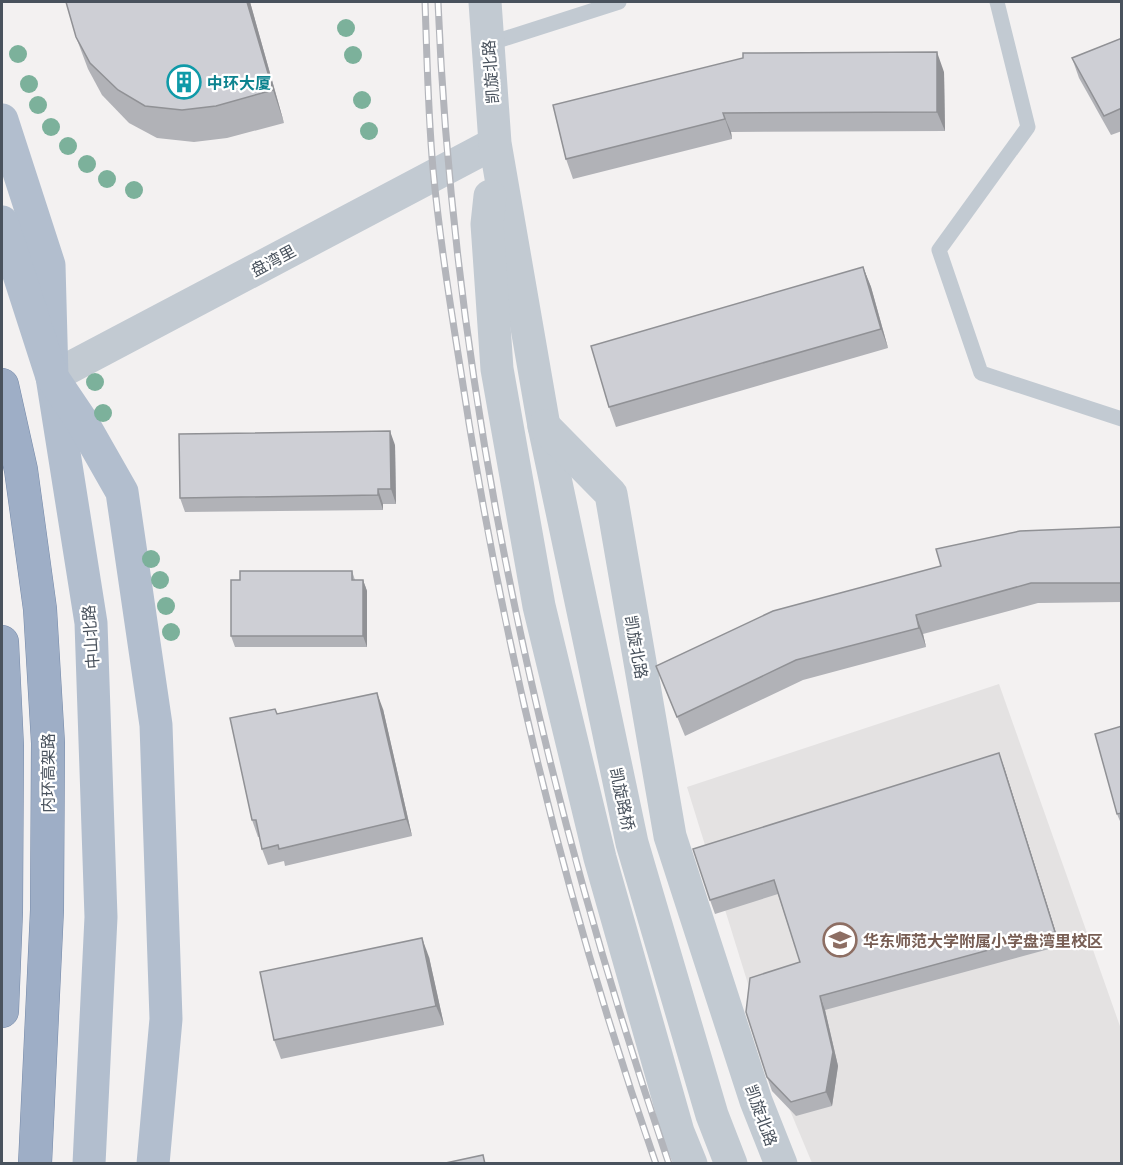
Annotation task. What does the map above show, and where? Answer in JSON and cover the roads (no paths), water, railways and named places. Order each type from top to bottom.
[{"type":"highway","name":"内环高架路","points":[[2,385],[21,470],[40,609],[48,743],[47,910],[35,1164]]},
{"type":"highway","points":[[2,642],[7,746],[6,912],[2,1011]]},
{"type":"main road","name":"中山北路","points":[[2,120],[49,265],[52,376],[92,623],[101,916],[89,1164]]},
{"type":"main road","points":[[2,222],[52,376],[81,420],[122,492],[156,725],[166,1019],[153,1164]]},
{"type":"street","name":"凯旋北路","points":[[485,2],[495,143],[544,426],[611,494],[670,836],[756,1101],[781,1164]]},
{"type":"street","name":"凯旋北路","points":[[495,143],[487,224],[497,369],[539,606],[600,858],[678,1132],[691,1164]]},
{"type":"street","name":"盘湾里","points":[[52,376],[495,143]]},
{"type":"street","name":"凯旋路桥","points":[[544,426],[632,843],[712,1115],[731,1164]]},
{"type":"lane","points":[[488,44],[619,2]]},
{"type":"lane","points":[[997,2],[1028,127],[939,250],[981,373],[1122,419]]},
{"type":"railway","points":[[425,2],[430,127],[440,233],[485,517],[546,798],[597,982],[656,1164]]},
{"type":"railway","points":[[438,2],[447,150],[463,298],[484,445],[512,591],[544,736],[581,880],[623,1023],[669,1164]]},
{"type":"place","name":"中环大厦","points":[[184,82]]},
{"type":"place","name":"华东师范大学附属小学盘湾里校区","points":[[840,940]]}]
